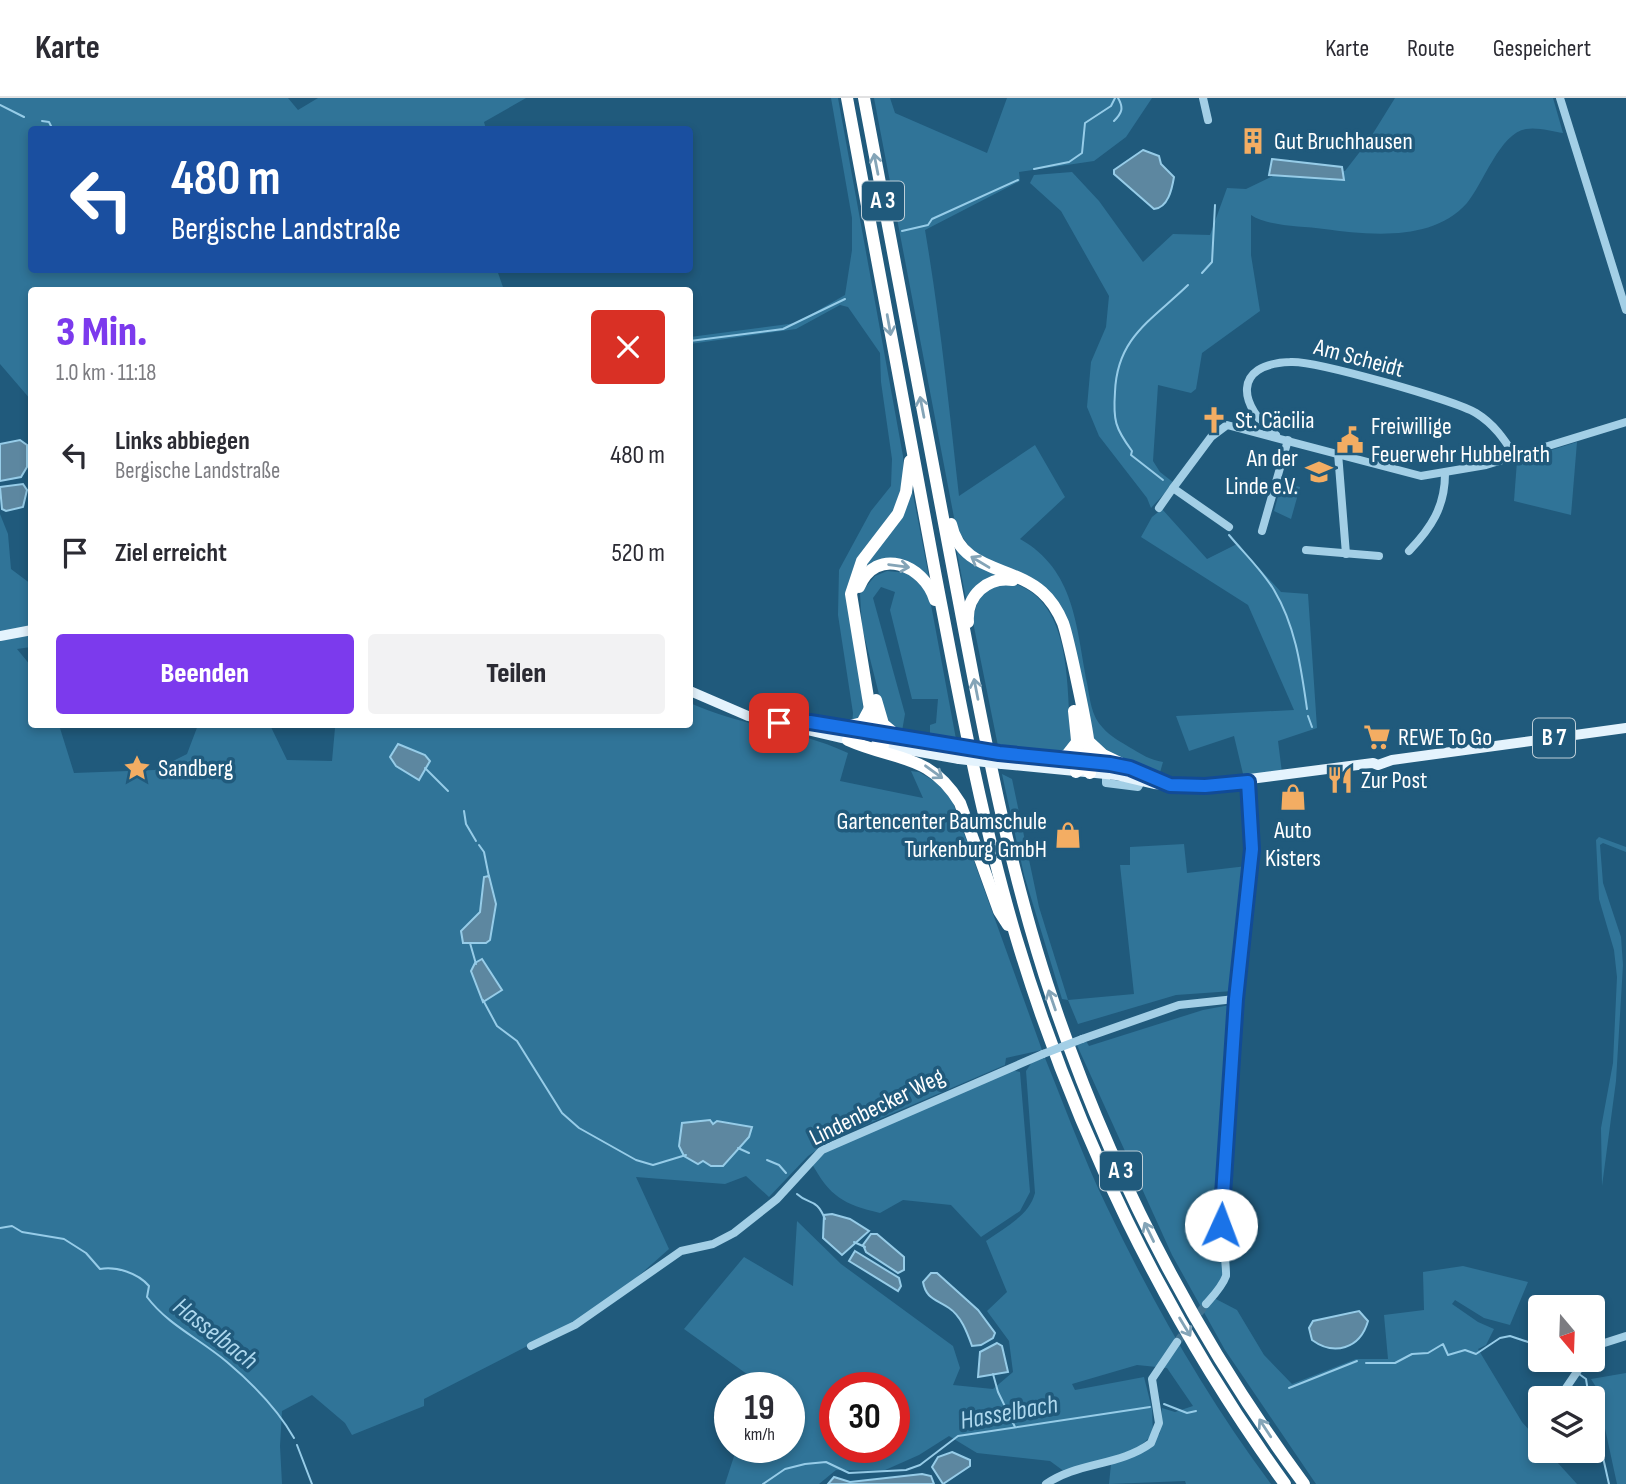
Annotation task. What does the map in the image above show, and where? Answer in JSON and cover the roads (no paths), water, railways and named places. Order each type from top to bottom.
[{"type":"highway","name":"A 3","points":[[847,98],[950,648],[981,799],[1017,941],[1077,1112],[1117,1200],[1188,1332],[1249,1432],[1285,1484]]},
{"type":"highway","name":"A 3","points":[[864,98],[968,647],[1020,890],[1053,1003],[1092,1107],[1130,1194],[1220,1359],[1304,1484]]},
{"type":"highway","points":[[883,745],[874,734],[851,594],[862,561],[898,514],[906,492],[911,446]]},
{"type":"highway","points":[[934,475],[942,483],[952,530],[967,554],[984,566],[1034,585],[1058,612],[1066,632],[1084,742],[1083,767]]},
{"type":"highway","points":[[901,739],[889,731],[880,719],[855,609],[858,588],[864,577],[888,564],[917,570],[932,590],[950,648]]},
{"type":"highway","points":[[968,647],[969,606],[988,583],[1010,579],[1040,595],[1052,609],[1063,638],[1084,742],[1134,772]]},
{"type":"highway","points":[[845,734],[862,723],[868,715],[869,706]]},
{"type":"highway","points":[[845,734],[931,769],[951,788],[960,803],[999,911],[1017,941]]},
{"type":"highway","points":[[1058,759],[1084,742]]},
{"type":"main road","points":[[0,636],[28,631]]},
{"type":"main road","name":"B 7","points":[[693,692],[736,712],[779,723],[810,722],[883,745],[1134,772],[1163,784],[1197,787],[1373,763],[1387,757],[1392,760],[1626,728]]},
{"type":"main road","name":"B 7","points":[[845,734],[874,734],[958,753]]},
{"type":"main road","name":"B 7","points":[[1000,759],[1058,759],[1106,774],[1134,772]]},
{"type":"main road","points":[[1106,774],[1110,769],[1134,772]]},
{"type":"street","points":[[1202,98],[1208,121]]},
{"type":"street","points":[[1560,98],[1626,310]]},
{"type":"street","name":"Am Scheidt","points":[[1285,439],[1250,411],[1247,389],[1252,377],[1261,369],[1282,362],[1302,362],[1465,407],[1490,422],[1515,456]]},
{"type":"street","points":[[1158,508],[1211,437],[1222,427],[1231,425],[1421,476],[1445,474],[1515,456],[1626,422]]},
{"type":"street","points":[[1262,531],[1285,439]]},
{"type":"street","points":[[1338,453],[1346,554]]},
{"type":"street","points":[[1409,551],[1421,543],[1436,522],[1445,486],[1445,474]]},
{"type":"street","points":[[1173,488],[1229,527]]},
{"type":"street","points":[[1306,550],[1379,556]]},
{"type":"street","points":[[1206,1304],[1222,1284],[1227,1270],[1221,1240],[1221,1210],[1236,999],[1252,849],[1248,782]]},
{"type":"street","name":"Lindenbecker Weg","points":[[531,1346],[575,1325],[681,1251],[713,1244],[734,1234],[777,1199],[822,1150],[1082,1039],[1179,1005],[1236,999]]},
{"type":"street","points":[[1605,1343],[1626,1336]]},
{"type":"street","points":[[1046,1484],[1061,1475],[1103,1464],[1151,1443],[1159,1423],[1152,1379],[1177,1342]]},
{"type":"waterway","points":[[1034,169],[1069,162],[1082,153],[1085,123],[1111,106],[1115,98]]},
{"type":"waterway","points":[[1114,121],[1121,110],[1118,98]]},
{"type":"waterway","points":[[0,105],[24,117]]},
{"type":"waterway","points":[[42,121],[49,122],[51,126]]},
{"type":"waterway","points":[[902,231],[928,225],[932,219],[1018,180]]},
{"type":"waterway","points":[[1202,273],[1212,262],[1215,205]]},
{"type":"waterway","points":[[1163,480],[1131,455],[1132,451],[1119,430],[1114,410],[1117,373],[1129,343],[1188,285]]},
{"type":"waterway","points":[[693,341],[783,329],[845,299]]},
{"type":"waterway","points":[[1229,535],[1274,590],[1288,618],[1307,709]]},
{"type":"waterway","points":[[1308,716],[1312,727]]},
{"type":"waterway","points":[[425,768],[448,791]]},
{"type":"waterway","points":[[464,811],[466,824],[476,841]]},
{"type":"waterway","points":[[479,845],[484,852],[489,877]]},
{"type":"waterway","points":[[470,943],[476,964]]},
{"type":"waterway","points":[[483,1000],[497,1026],[517,1041],[562,1113],[579,1128],[636,1160],[653,1165],[686,1155]]},
{"type":"waterway","points":[[738,1148],[749,1153]]},
{"type":"waterway","points":[[767,1160],[779,1165],[786,1173]]},
{"type":"waterway","points":[[797,1194],[816,1205],[825,1219]]},
{"type":"waterway","name":"Hasselbach","points":[[0,1228],[12,1226],[22,1232],[64,1239],[86,1253],[100,1269],[120,1270],[139,1277],[149,1286],[147,1297],[155,1307],[246,1379],[264,1397],[294,1438]]},
{"type":"waterway","points":[[854,1242],[865,1247]]},
{"type":"waterway","name":"Hasselbach","points":[[1366,1363],[1395,1363],[1412,1354],[1428,1353],[1443,1344],[1448,1355],[1465,1350],[1476,1354],[1500,1338],[1510,1336],[1528,1342]]},
{"type":"waterway","name":"Hasselbach","points":[[1289,1388],[1357,1361]]},
{"type":"waterway","points":[[993,1374],[998,1392],[1015,1427]]},
{"type":"waterway","name":"Hasselbach","points":[[1579,1374],[1586,1379],[1587,1386]]},
{"type":"waterway","name":"Hasselbach","points":[[1164,1404],[1187,1413],[1196,1411]]},
{"type":"waterway","name":"Hasselbach","points":[[763,1484],[785,1469],[805,1464],[826,1462],[849,1473],[906,1470],[920,1465],[958,1436],[1150,1407]]},
{"type":"waterway","name":"Hasselbach","points":[[297,1445],[312,1484]]},
{"type":"waterway","name":"Hasselbach","points":[[1604,1463],[1609,1484]]},
{"type":"tunnel","points":[[1177,1342],[1206,1304]]},
{"type":"place","name":"Gut Bruchhausen","points":[[1253,141]]},
{"type":"place","name":"St. Cäcilia","points":[[1214,420]]},
{"type":"place","name":"Freiwillige Feuerwehr Hubbelrath","points":[[1350,440]]},
{"type":"place","name":"An der Linde e.V.","points":[[1319,472]]},
{"type":"place","name":"REWE To Go","points":[[1377,737]]},
{"type":"place","name":"Sandberg","points":[[137,768]]},
{"type":"place","name":"Zur Post","points":[[1340,780]]},
{"type":"place","name":"Auto Kisters","points":[[1293,797]]},
{"type":"place","name":"Gartencenter Baumschule Turkenburg GmbH","points":[[1068,835]]}]
